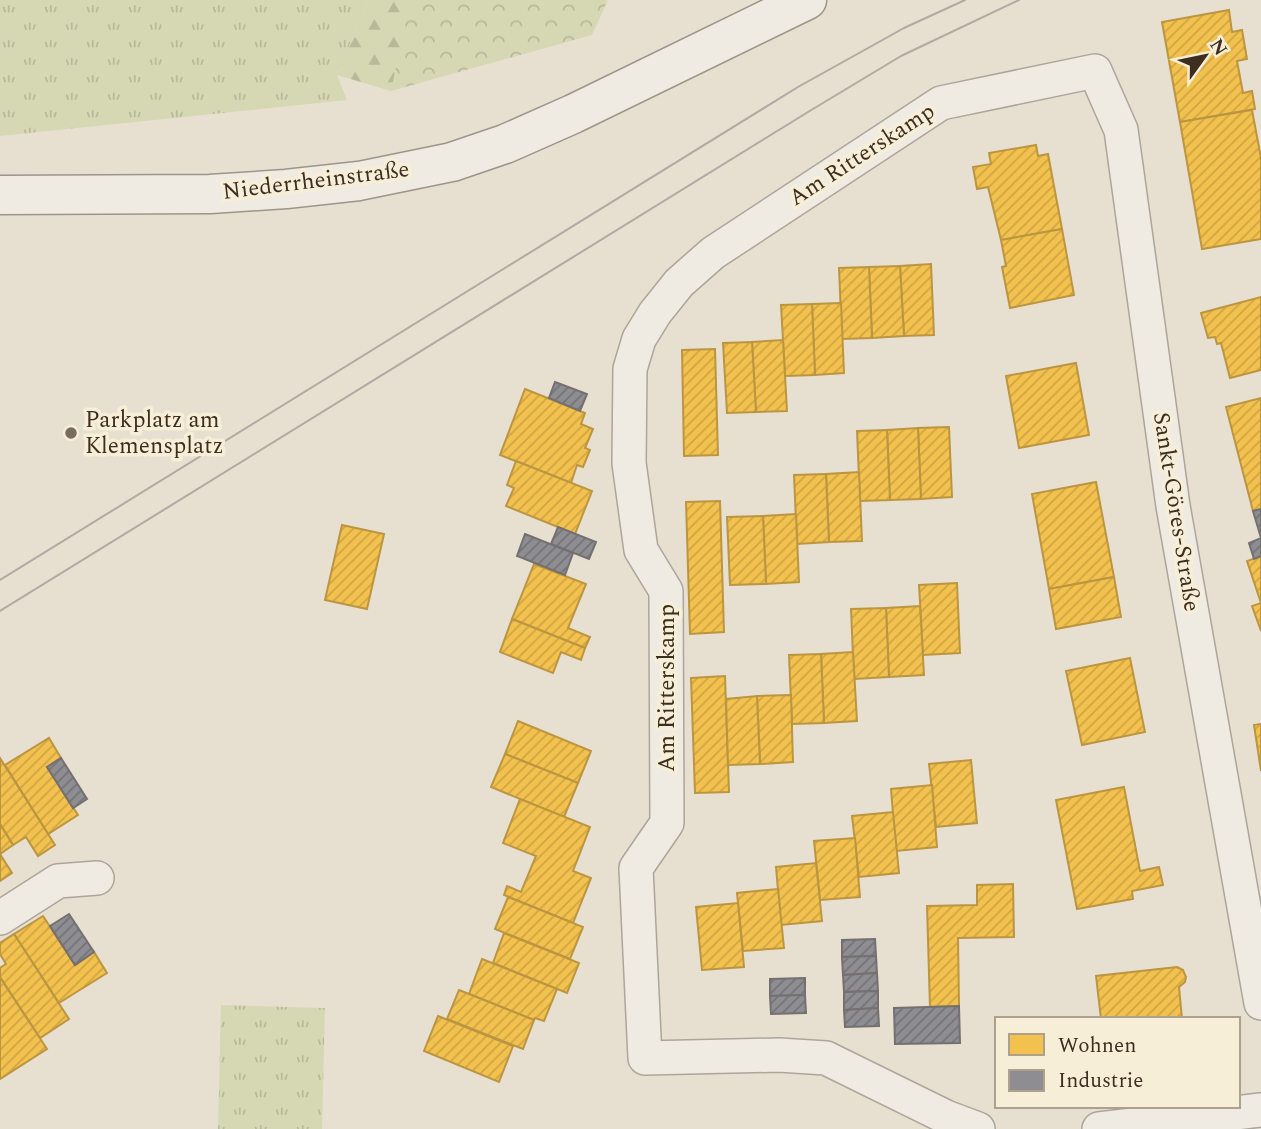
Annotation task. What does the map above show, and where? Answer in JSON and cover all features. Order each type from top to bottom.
[{"type":"main road","name":"Niederrheinstraße","points":[[0,195],[211,194],[286,189],[359,181],[452,162],[505,144],[573,114],[807,0]]},
{"type":"street","name":"Sankt-Göres-Straße","points":[[1048,80],[1095,71],[1121,130],[1173,506],[1261,1003]]},
{"type":"street","name":"Am Ritterskamp","points":[[978,1129],[946,1117],[825,1058],[779,1055],[645,1058],[636,868],[667,823],[666,591],[640,550],[628,463],[630,369],[639,339],[655,313],[679,283],[713,253],[941,103],[1048,80]]},
{"type":"street","points":[[0,918],[58,881],[97,878]]},
{"type":"street","points":[[1099,1129],[1261,1110]]},
{"type":"green space","points":[[0,0],[368,0],[337,75],[347,100],[0,136]]},
{"type":"green space","points":[[368,0],[429,0],[391,91],[337,75]]},
{"type":"green space","points":[[410,0],[608,0],[592,35],[391,91]]},
{"type":"green space","points":[[221,1005],[325,1008],[322,1129],[218,1129]]},
{"type":"building: Wohnen","points":[[1229,10],[1232,32],[1242,30],[1247,59],[1237,61],[1243,93],[1252,91],[1255,109],[1180,122],[1162,22]]},
{"type":"building: Wohnen","points":[[1252,110],[1261,158],[1261,239],[1202,249],[1180,122]]},
{"type":"building: Wohnen","points":[[1036,145],[1038,156],[1048,154],[1062,229],[1001,240],[988,187],[977,189],[973,167],[991,164],[989,153]]},
{"type":"building: Wohnen","points":[[1062,229],[1074,295],[1010,308],[1002,267],[1006,266],[1001,240]]},
{"type":"building: Wohnen","points":[[931,264],[934,335],[904,336],[900,266]]},
{"type":"building: Wohnen","points":[[900,266],[904,336],[872,338],[869,267]]},
{"type":"building: Wohnen","points":[[869,267],[872,338],[842,339],[839,268]]},
{"type":"building: Wohnen","points":[[1261,297],[1261,370],[1230,378],[1221,343],[1217,344],[1215,337],[1208,338],[1201,313]]},
{"type":"building: Wohnen","points":[[841,303],[844,373],[815,375],[812,304]]},
{"type":"building: Wohnen","points":[[812,304],[815,375],[785,376],[781,305]]},
{"type":"building: Wohnen","points":[[783,340],[787,411],[756,412],[752,342]]},
{"type":"building: Wohnen","points":[[752,342],[756,412],[727,413],[723,343]]},
{"type":"building: Wohnen","points":[[715,349],[718,455],[684,456],[682,350]]},
{"type":"building: Wohnen","points":[[1076,363],[1089,435],[1019,448],[1006,376]]},
{"type":"building: Wohnen","points":[[525,389],[585,413],[581,424],[593,429],[585,448],[590,450],[583,467],[577,465],[571,483],[500,455]]},
{"type":"building: Wohnen","points":[[1261,398],[1261,509],[1253,511],[1226,407]]},
{"type":"building: Wohnen","points":[[949,427],[952,497],[921,499],[918,428]]},
{"type":"building: Wohnen","points":[[918,428],[921,499],[890,500],[887,430]]},
{"type":"building: Wohnen","points":[[887,430],[890,500],[860,501],[857,431]]},
{"type":"building: Wohnen","points":[[516,461],[592,491],[575,534],[506,506],[514,488],[507,485]]},
{"type":"building: Wohnen","points":[[859,472],[862,541],[829,542],[826,474]]},
{"type":"building: Wohnen","points":[[826,474],[829,542],[797,544],[794,475]]},
{"type":"building: Wohnen","points":[[1096,482],[1114,577],[1049,589],[1032,494]]},
{"type":"building: Wohnen","points":[[720,501],[724,632],[690,634],[686,502]]},
{"type":"building: Wohnen","points":[[796,514],[799,582],[766,584],[763,516]]},
{"type":"building: Wohnen","points":[[763,516],[766,584],[730,585],[727,517]]},
{"type":"building: Wohnen","points":[[342,525],[384,534],[367,609],[325,600]]},
{"type":"building: Wohnen","points":[[1261,556],[1261,603],[1247,561]]},
{"type":"building: Wohnen","points":[[534,564],[586,584],[568,628],[590,637],[585,648],[512,619]]},
{"type":"building: Wohnen","points":[[1114,577],[1121,617],[1056,629],[1049,589]]},
{"type":"building: Wohnen","points":[[957,583],[960,653],[923,655],[919,585]]},
{"type":"building: Wohnen","points":[[1261,603],[1261,631],[1252,606]]},
{"type":"building: Wohnen","points":[[920,606],[924,675],[889,677],[886,608]]},
{"type":"building: Wohnen","points":[[886,608],[889,677],[854,679],[851,609]]},
{"type":"building: Wohnen","points":[[512,619],[585,648],[581,660],[561,652],[553,673],[500,652]]},
{"type":"building: Wohnen","points":[[853,652],[857,721],[824,723],[821,654]]},
{"type":"building: Wohnen","points":[[821,654],[824,723],[792,724],[789,655]]},
{"type":"building: Wohnen","points":[[1130,658],[1145,732],[1082,745],[1066,671]]},
{"type":"building: Wohnen","points":[[725,676],[729,792],[695,793],[691,678]]},
{"type":"building: Wohnen","points":[[791,695],[793,762],[760,764],[757,696]]},
{"type":"building: Wohnen","points":[[757,696],[760,764],[728,765],[726,699]]},
{"type":"building: Wohnen","points":[[518,721],[591,751],[578,783],[505,754]]},
{"type":"building: Wohnen","points":[[1261,724],[1261,771],[1254,725]]},
{"type":"building: Wohnen","points":[[49,738],[61,758],[47,767],[78,815],[48,834],[5,765]]},
{"type":"building: Wohnen","points":[[505,754],[578,783],[564,817],[491,787]]},
{"type":"building: Wohnen","points":[[0,758],[55,845],[38,856],[26,837],[13,845],[0,824]]},
{"type":"building: Wohnen","points":[[971,760],[977,823],[936,827],[929,764]]},
{"type":"building: Wohnen","points":[[932,785],[937,847],[896,851],[891,789]]},
{"type":"building: Wohnen","points":[[1124,787],[1140,871],[1159,867],[1163,885],[1132,891],[1133,899],[1077,909],[1056,800]]},
{"type":"building: Wohnen","points":[[520,799],[590,827],[573,871],[591,878],[573,923],[504,895],[507,886],[521,892],[536,856],[503,843]]},
{"type":"building: Wohnen","points":[[893,812],[899,873],[859,877],[852,816]]},
{"type":"building: Wohnen","points":[[0,824],[13,845],[0,854]]},
{"type":"building: Wohnen","points":[[855,838],[860,897],[820,900],[814,841]]},
{"type":"building: Wohnen","points":[[0,854],[12,873],[0,881]]},
{"type":"building: Wohnen","points":[[816,863],[822,921],[781,925],[776,867]]},
{"type":"building: Wohnen","points":[[1013,884],[1014,937],[958,938],[959,1006],[930,1007],[927,906],[977,905],[977,885]]},
{"type":"building: Wohnen","points":[[778,889],[784,948],[743,951],[737,893]]},
{"type":"building: Wohnen","points":[[508,897],[583,927],[570,959],[495,929]]},
{"type":"building: Wohnen","points":[[738,903],[744,967],[702,970],[696,907]]},
{"type":"building: Wohnen","points":[[43,916],[75,965],[94,952],[107,973],[59,1003],[14,934]]},
{"type":"building: Wohnen","points":[[504,933],[579,963],[567,993],[493,963]]},
{"type":"building: Wohnen","points":[[14,934],[69,1019],[40,1038],[0,977],[0,968],[6,964],[0,954],[0,943]]},
{"type":"building: Wohnen","points":[[482,959],[557,989],[544,1021],[534,1020],[469,994]]},
{"type":"building: Wohnen","points":[[1177,967],[1183,970],[1186,977],[1179,987],[1182,1017],[1101,1017],[1096,976]]},
{"type":"building: Wohnen","points":[[0,980],[47,1049],[0,1079]]},
{"type":"building: Wohnen","points":[[459,990],[534,1020],[523,1049],[447,1019]]},
{"type":"building: Wohnen","points":[[438,1016],[513,1046],[499,1082],[424,1051]]},
{"type":"building: Industrie","points":[[555,382],[587,394],[580,411],[549,398]]},
{"type":"building: Industrie","points":[[1261,509],[1261,538],[1253,511]]},
{"type":"building: Industrie","points":[[558,527],[596,542],[589,559],[551,544]]},
{"type":"building: Industrie","points":[[525,534],[573,553],[565,575],[517,556]]},
{"type":"building: Industrie","points":[[1261,538],[1261,556],[1254,559],[1249,543]]},
{"type":"building: Industrie","points":[[61,758],[87,799],[73,808],[47,767]]},
{"type":"building: Industrie","points":[[69,914],[94,952],[75,965],[50,926]]},
{"type":"building: Industrie","points":[[875,939],[876,956],[842,957],[842,940]]},
{"type":"building: Industrie","points":[[876,956],[877,973],[843,975],[842,957]]},
{"type":"building: Industrie","points":[[877,973],[878,991],[844,992],[843,975]]},
{"type":"building: Industrie","points":[[805,978],[805,995],[770,996],[770,979]]},
{"type":"building: Industrie","points":[[878,991],[878,1008],[844,1010],[844,992]]},
{"type":"building: Industrie","points":[[805,995],[806,1013],[771,1014],[770,996]]},
{"type":"building: Industrie","points":[[959,1006],[960,1043],[895,1044],[894,1008]]},
{"type":"building: Industrie","points":[[878,1008],[879,1026],[845,1027],[844,1010]]},
{"type":"tram line","points":[[0,580],[798,87],[904,28],[965,0]]},
{"type":"tram line","points":[[0,611],[901,56],[1019,0]]},
{"type":"place","name":"Parkplatz am Klemensplatz","points":[[71,433]]}]
